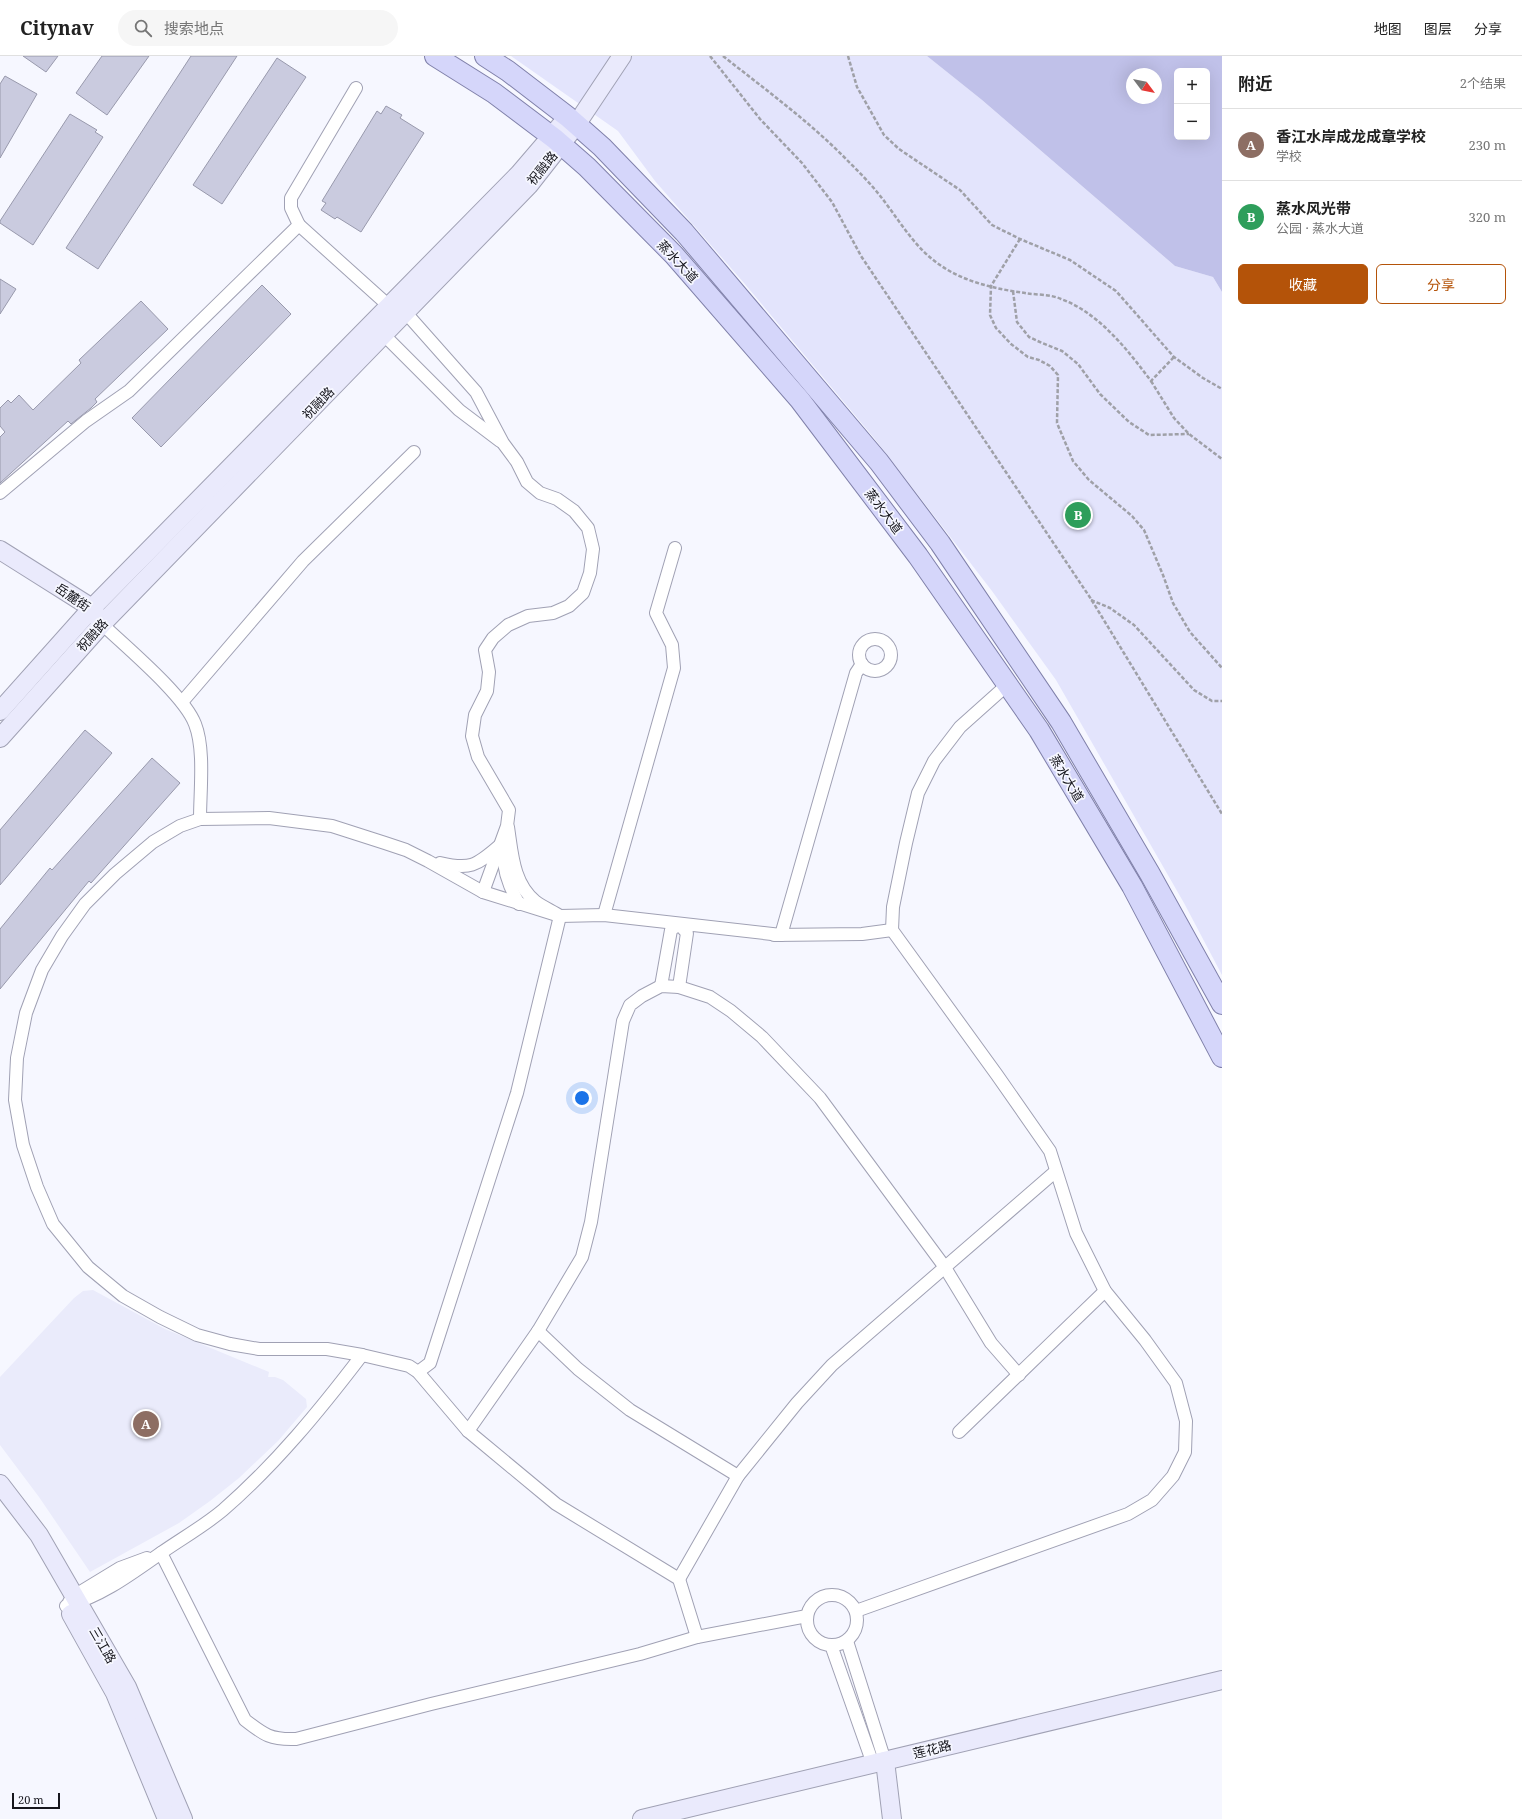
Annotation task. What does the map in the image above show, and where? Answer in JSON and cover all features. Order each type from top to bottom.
[{"type":"main road","name":"蒸水大道","points":[[435,56],[494,93],[556,140],[587,167],[674,255],[800,400],[918,556],[1039,730],[1132,886],[1222,1057]]},
{"type":"main road","name":"蒸水大道","points":[[485,56],[508,71],[572,121],[602,147],[684,232],[879,462],[940,543],[1061,722],[1154,881],[1222,1004]]},
{"type":"main road","name":"祝融路","points":[[572,121],[610,56]]},
{"type":"main road","name":"祝融路","points":[[0,711],[89,612],[519,174],[556,140],[622,56]]},
{"type":"main road","name":"祝融路","points":[[0,738],[102,624],[529,185],[556,140]]},
{"type":"main road","name":"岳麓街","points":[[0,550],[89,612],[102,624]]},
{"type":"main road","name":"岳麓街","points":[[0,562],[89,612]]},
{"type":"main road","name":"三江路","points":[[0,1484],[39,1535],[73,1601],[115,1693],[167,1819]]},
{"type":"main road","name":"三江路","points":[[0,1502],[73,1601],[127,1687],[184,1819]]},
{"type":"main road","name":"莲花路","points":[[689,1819],[880,1767],[1222,1680]]},
{"type":"main road","name":"莲花路","points":[[642,1819],[880,1767],[1222,1689]]},
{"type":"main road","points":[[880,1767],[882,1819]]},
{"type":"main road","points":[[880,1767],[892,1819]]},
{"type":"street","points":[[356,88],[291,198],[290,208],[299,225],[389,306]]},
{"type":"street","points":[[0,493],[86,421],[129,390],[299,225]]},
{"type":"street","points":[[406,313],[476,392],[503,443],[517,462],[528,482],[540,493],[556,499],[574,512],[588,528],[593,549],[590,573],[583,593],[569,606],[553,613],[528,616],[508,625],[493,638],[485,650],[489,672],[487,691],[475,715],[472,736],[478,757],[509,810],[508,826],[503,851],[504,865],[511,890],[519,904]]},
{"type":"street","points":[[384,335],[459,410],[503,443]]},
{"type":"street","points":[[182,702],[303,561],[414,452]]},
{"type":"street","points":[[604,915],[674,668],[672,645],[656,613],[676,548]]},
{"type":"street","points":[[102,624],[182,702],[195,724],[200,746],[200,819]]},
{"type":"street","points":[[781,935],[856,673],[862,664]]},
{"type":"street","points":[[856,1611],[1128,1514],[1152,1500],[1173,1476],[1185,1452],[1186,1421],[1176,1383],[1145,1340],[1105,1291],[1076,1233],[1050,1151],[892,930],[893,907],[918,793],[934,761],[960,727],[1008,685]]},
{"type":"street","points":[[697,1637],[679,1579],[556,1504],[468,1431],[418,1372],[409,1366],[362,1354],[327,1349],[259,1349],[230,1344],[197,1335],[160,1317],[123,1296],[88,1267],[53,1224],[37,1187],[23,1145],[15,1100],[17,1058],[26,1013],[42,970],[62,936],[85,904],[115,874],[153,842],[180,826],[200,819],[269,818],[332,826],[406,850],[483,892],[560,916],[604,915],[679,929],[729,936],[862,934],[892,930]]},
{"type":"street","points":[[483,892],[508,826]]},
{"type":"street","points":[[508,826],[513,863],[519,879],[528,894],[536,902],[560,916]]},
{"type":"street","points":[[428,861],[458,867],[472,866],[501,844]]},
{"type":"street","points":[[418,1372],[430,1364],[516,1093],[560,916]]},
{"type":"street","points":[[661,986],[679,929]]},
{"type":"street","points":[[679,929],[679,987]]},
{"type":"street","points":[[468,1431],[538,1331],[582,1257],[591,1222],[623,1022],[630,1006],[642,996],[661,986],[679,987],[710,997],[731,1011],[762,1037],[815,1092],[944,1266],[991,1343],[1019,1375]]},
{"type":"street","points":[[679,1579],[738,1476],[797,1403],[832,1366],[944,1266],[1056,1170]]},
{"type":"street","points":[[959,1432],[1105,1291]]},
{"type":"street","points":[[538,1331],[578,1369],[630,1410],[738,1476]]},
{"type":"street","points":[[73,1601],[109,1588],[222,1510],[272,1463],[303,1430],[362,1354]]},
{"type":"street","points":[[161,1553],[245,1720],[261,1732],[279,1740],[296,1739],[431,1704],[640,1654],[697,1637],[807,1616]]},
{"type":"street","points":[[829,1594],[846,1598],[852,1603],[856,1611],[858,1619],[857,1627],[853,1635],[847,1641],[831,1645],[823,1644],[810,1633],[807,1625],[809,1608],[821,1597],[829,1594]]},
{"type":"street","points":[[847,1641],[880,1767]]},
{"type":"street","points":[[831,1645],[880,1767]]},
{"type":"path","points":[[710,56],[760,119],[802,163],[832,202],[861,256],[1091,599],[1222,814]]},
{"type":"path","points":[[723,56],[804,120],[848,160],[876,191],[915,241],[939,265],[964,278],[991,286],[1060,298],[1081,309],[1099,322],[1135,360],[1151,381],[1174,418],[1189,434],[1222,459]]},
{"type":"path","points":[[848,56],[857,87],[884,135],[900,149],[960,190],[992,225],[1020,239],[1070,260],[1116,291],[1174,357],[1203,378],[1222,389]]},
{"type":"path","points":[[1020,239],[991,286],[990,315],[996,328],[1011,344],[1028,357],[1039,360],[1050,366],[1058,375],[1057,423],[1073,461],[1089,480],[1132,516],[1144,530],[1173,603],[1190,632],[1222,668]]},
{"type":"path","points":[[1013,291],[1017,322],[1029,337],[1062,351],[1078,364],[1100,394],[1129,422],[1149,435],[1189,434]]},
{"type":"path","points":[[1151,381],[1174,357]]},
{"type":"path","points":[[1091,599],[1110,608],[1134,625],[1194,690],[1212,701],[1222,702]]},
{"type":"shaded area","points":[[511,56],[927,56],[982,100],[1175,266],[1213,277],[1222,292],[1222,975],[1184,903],[1056,680],[992,591],[874,438],[744,283],[655,181],[618,131]]},
{"type":"shaded area","points":[[93,1290],[165,1329],[269,1372],[268,1377],[275,1377],[283,1380],[306,1399],[307,1407],[278,1441],[239,1478],[210,1501],[179,1523],[90,1572],[39,1497],[0,1445],[0,1377],[74,1298],[83,1291]]},
{"type":"water","points":[[927,56],[1222,56],[1222,292],[1213,277],[1175,266],[982,100]]},
{"type":"building","points":[[23,56],[58,56],[46,72]]},
{"type":"building","points":[[102,56],[149,56],[107,115],[76,93]]},
{"type":"building","points":[[191,56],[237,56],[98,269],[66,248]]},
{"type":"building","points":[[277,58],[306,77],[222,204],[193,185]]},
{"type":"building","points":[[5,76],[37,94],[0,158],[0,84]]},
{"type":"building","points":[[386,106],[402,115],[400,118],[424,133],[361,232],[337,217],[335,219],[321,210],[326,203],[322,201],[377,111],[381,114]]},
{"type":"building","points":[[70,114],[97,130],[95,132],[103,137],[33,245],[0,223],[0,221]]},
{"type":"building","points":[[0,279],[16,289],[0,314]]},
{"type":"building","points":[[262,285],[291,314],[161,447],[132,418]]},
{"type":"building","points":[[141,301],[168,329],[95,399],[97,402],[91,408],[71,424],[68,421],[0,483],[0,437],[5,432],[0,426],[0,408],[8,400],[11,403],[19,395],[33,410],[81,363],[79,360]]},
{"type":"building","points":[[85,730],[112,753],[0,885],[0,830]]},
{"type":"building","points":[[152,758],[180,783],[91,883],[89,881],[0,989],[0,929],[50,868],[52,870]]},
{"type":"place","name":"蒸水风光带","points":[[1078,515]]},
{"type":"place","name":"香江水岸成龙成章学校","points":[[146,1424]]}]
